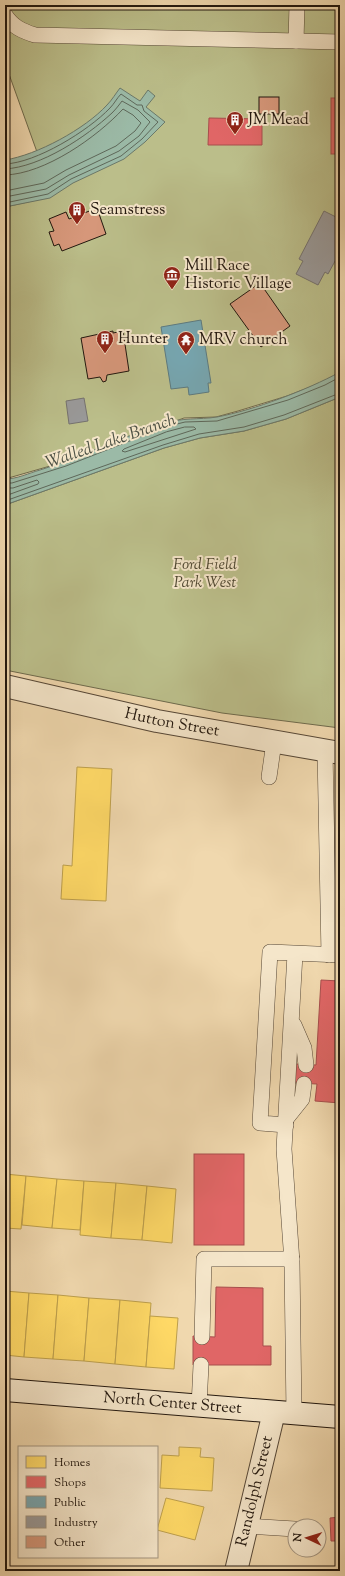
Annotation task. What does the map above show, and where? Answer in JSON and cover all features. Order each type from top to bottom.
[{"type":"street","name":"Hutton Street","points":[[5,686],[157,721],[332,752]]},
{"type":"street","name":"North Center Street","points":[[5,1390],[340,1417]]},
{"type":"street","name":"Randolph Street","points":[[236,1571],[247,1526],[284,1413]]},
{"type":"lane","points":[[296,42],[297,5]]},
{"type":"lane","points":[[5,15],[10,22],[21,31],[35,35],[340,42]]},
{"type":"lane","points":[[269,777],[274,742]]},
{"type":"lane","points":[[286,1122],[260,1123],[270,952],[334,955],[332,752]]},
{"type":"lane","points":[[284,1413],[292,1259],[284,1150],[295,954]]},
{"type":"lane","points":[[292,1016],[304,1048],[306,1065]]},
{"type":"lane","points":[[286,1122],[302,1099],[304,1084]]},
{"type":"lane","points":[[202,1337],[204,1258],[292,1259]]},
{"type":"lane","points":[[199,1406],[201,1365]]},
{"type":"lane","points":[[247,1526],[287,1528]]},
{"type":"green space","name":"Mill Race Historic Village","points":[[5,5],[340,5],[340,372],[323,382],[287,396],[216,417],[184,418],[64,462],[5,479],[5,207],[50,197],[37,152],[5,63]]},
{"type":"green space","name":"Ford Field Park West","points":[[340,397],[340,728],[222,713],[5,670],[5,505],[164,448],[200,438],[244,431],[286,419]]},
{"type":"water","points":[[120,88],[140,101],[148,90],[155,96],[146,107],[165,122],[145,142],[124,159],[73,183],[50,198],[5,207],[5,160],[46,147],[73,132],[98,114],[109,103]]},
{"type":"water","points":[[340,372],[340,397],[286,419],[244,431],[200,438],[164,448],[5,505],[5,479],[18,477],[56,465],[147,429],[170,422],[217,417],[247,410],[312,386]]},
{"type":"building: Homes","points":[[77,767],[112,769],[106,901],[61,899],[63,865],[72,866]]},
{"type":"building: Homes","points":[[5,1174],[26,1176],[21,1229],[5,1228]]},
{"type":"building: Homes","points":[[26,1176],[57,1179],[52,1228],[22,1225]]},
{"type":"building: Homes","points":[[57,1179],[84,1181],[80,1230],[52,1228]]},
{"type":"building: Homes","points":[[84,1181],[116,1183],[111,1238],[80,1235]]},
{"type":"building: Homes","points":[[116,1183],[147,1186],[142,1240],[111,1238]]},
{"type":"building: Homes","points":[[147,1186],[176,1189],[172,1243],[142,1240]]},
{"type":"building: Homes","points":[[5,1291],[29,1293],[24,1357],[5,1355]]},
{"type":"building: Homes","points":[[29,1293],[58,1295],[53,1359],[24,1357]]},
{"type":"building: Homes","points":[[58,1295],[89,1298],[84,1361],[53,1359]]},
{"type":"building: Homes","points":[[89,1298],[120,1300],[115,1364],[84,1361]]},
{"type":"building: Homes","points":[[120,1300],[151,1303],[146,1367],[115,1364]]},
{"type":"building: Homes","points":[[150,1316],[178,1318],[174,1369],[146,1367]]},
{"type":"building: Homes","points":[[179,1447],[201,1448],[200,1457],[214,1458],[212,1491],[160,1488],[162,1455],[179,1456]]},
{"type":"building: Homes","points":[[166,1498],[204,1507],[195,1540],[158,1530]]},
{"type":"building: Shops","points":[[331,98],[340,98],[340,154],[331,154]]},
{"type":"building: Shops","name":"JM Mead","points":[[209,118],[262,119],[262,145],[208,145]]},
{"type":"building: Shops","points":[[321,980],[340,981],[340,1103],[315,1101],[317,1084],[294,1083],[296,1064],[316,1065]]},
{"type":"building: Shops","points":[[194,1154],[244,1154],[244,1245],[194,1245]]},
{"type":"building: Shops","points":[[216,1287],[263,1288],[263,1346],[271,1346],[271,1365],[193,1365],[193,1336],[215,1337]]},
{"type":"building: Shops","points":[[340,1517],[340,1541],[331,1541],[330,1518]]},
{"type":"building: Public","name":"MRV church","points":[[201,320],[211,383],[208,383],[209,392],[189,395],[188,387],[171,389],[161,327]]},
{"type":"building: Industry","points":[[324,211],[340,219],[340,252],[328,274],[325,272],[318,285],[296,274],[303,261],[299,259]]},
{"type":"building: Industry","points":[[84,398],[88,421],[69,424],[66,401]]},
{"type":"building: Other","points":[[259,97],[279,97],[279,114],[259,114]]},
{"type":"building: Other","name":"Seamstress","points":[[97,208],[106,234],[62,251],[59,244],[54,246],[49,232],[54,231],[49,219],[66,212],[69,219]]},
{"type":"building: Other","points":[[260,283],[290,326],[261,347],[230,304]]},
{"type":"building: Other","name":"Hunter","points":[[113,331],[113,333],[123,331],[129,371],[107,375],[106,381],[103,382],[100,377],[88,379],[81,338]]},
{"type":"place","name":"JM Mead","points":[[235,135]]},
{"type":"place","name":"Seamstress","points":[[77,225]]},
{"type":"place","name":"Mill Race Historic Village","points":[[172,290]]},
{"type":"place","name":"Hunter","points":[[105,354]]},
{"type":"place","name":"MRV church","points":[[186,355]]},
{"type":"water label","name":"Walled Lake Branch","points":[[111,442]]}]
